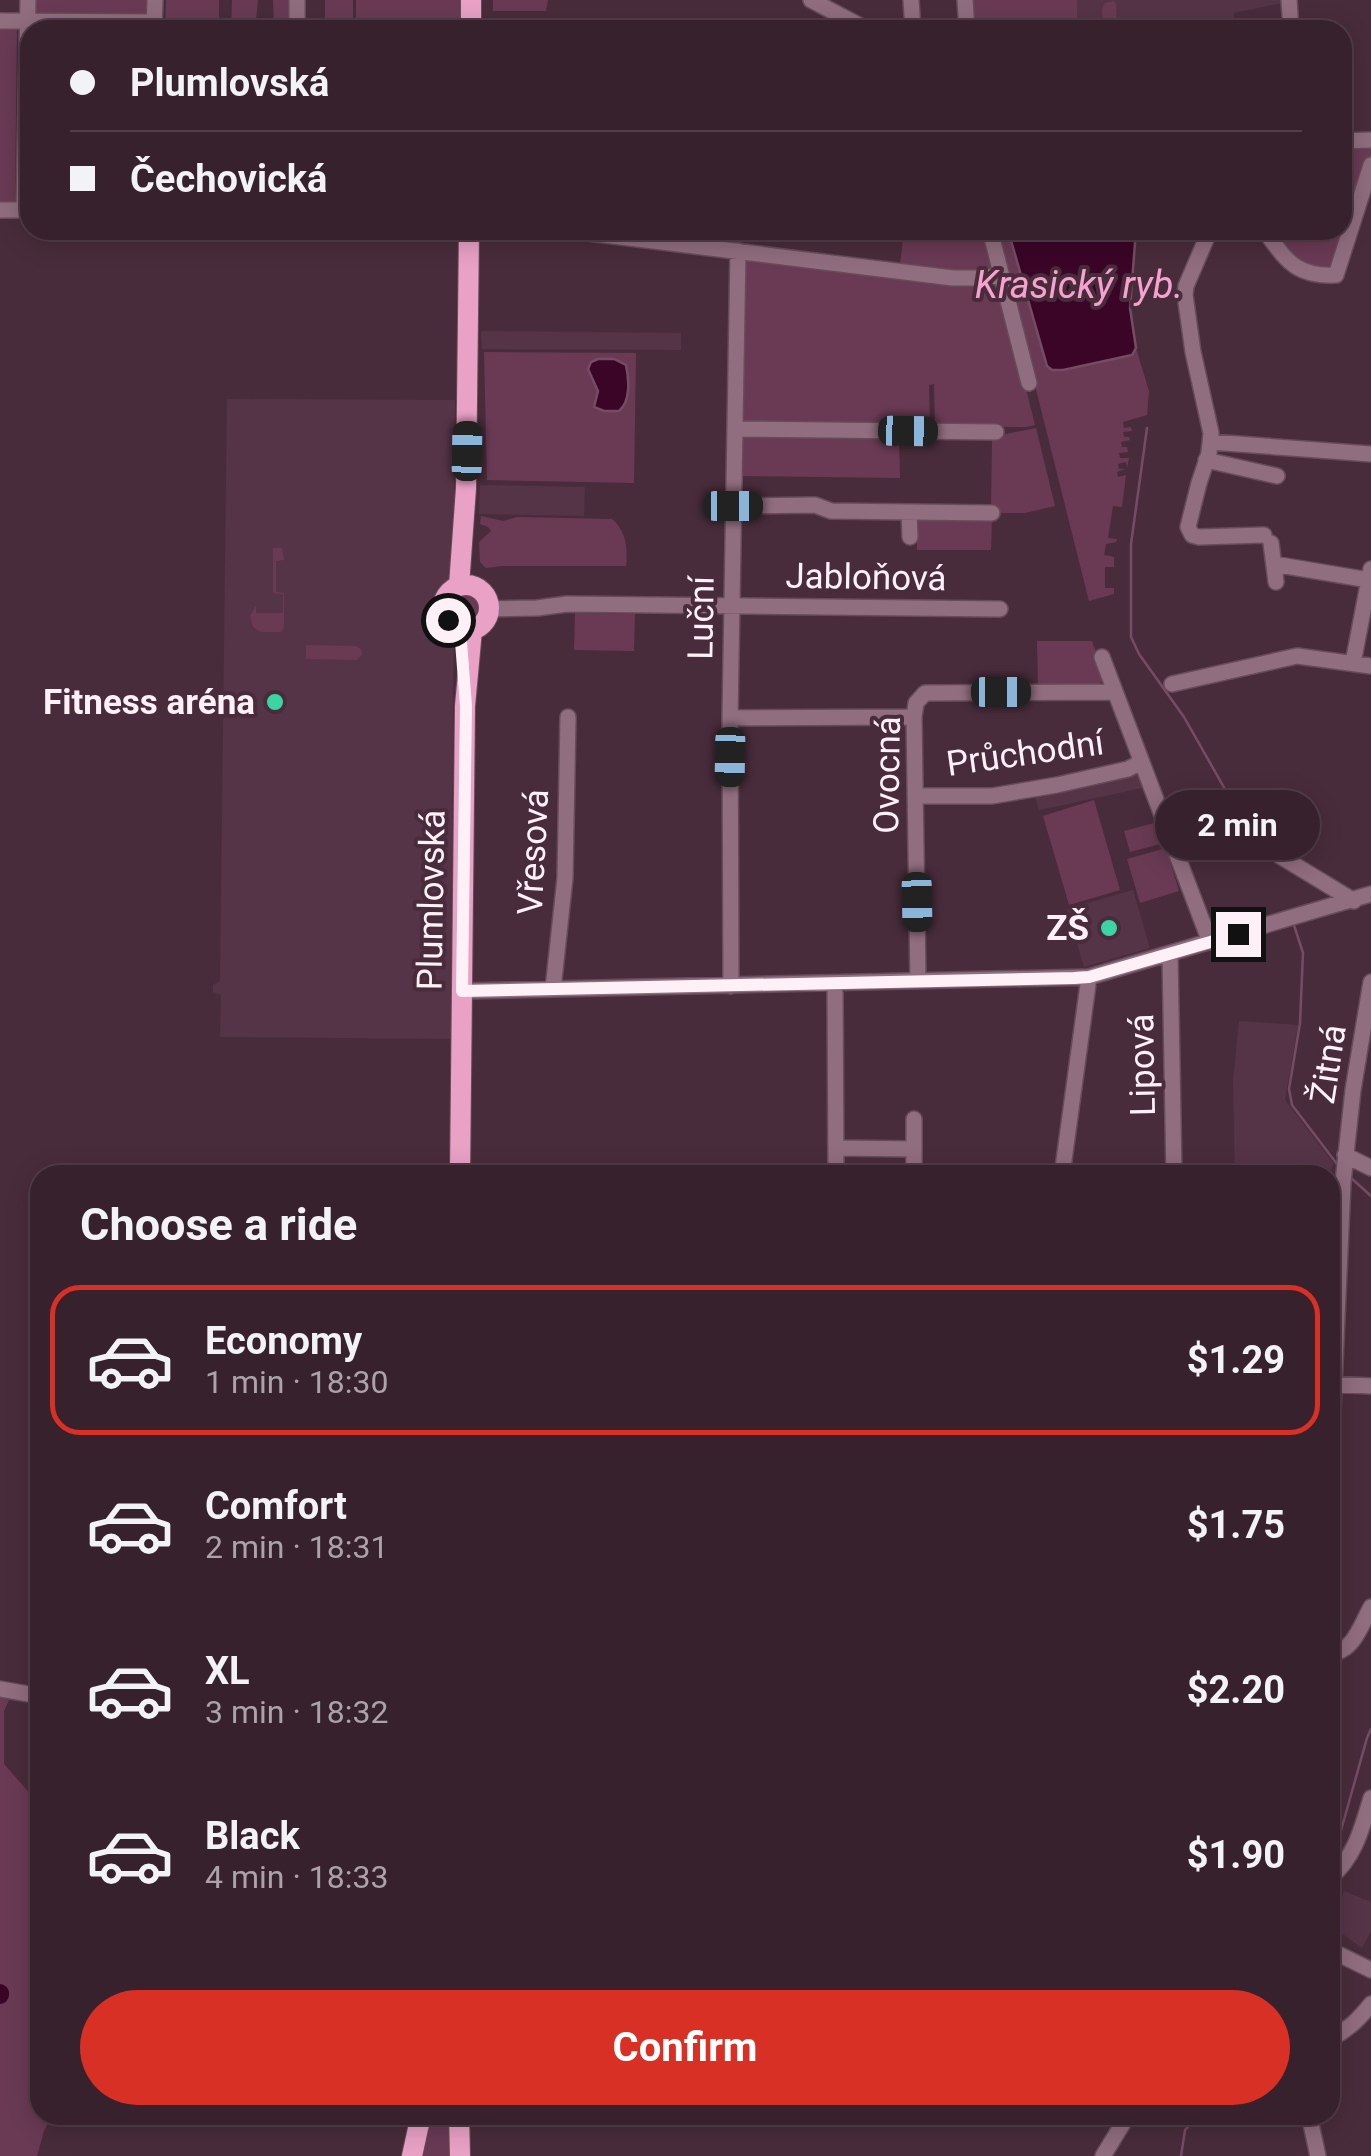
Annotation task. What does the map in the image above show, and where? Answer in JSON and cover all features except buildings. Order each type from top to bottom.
[{"type":"main road","name":"Plumlovská","points":[[467,586],[469,240]]},
{"type":"main road","name":"Plumlovská","points":[[467,586],[486,596],[489,609]]},
{"type":"main road","name":"Plumlovská","points":[[460,1165],[466,630],[448,620],[444,609],[448,595],[467,586]]},
{"type":"main road","points":[[466,630],[484,622],[489,609]]},
{"type":"main road","points":[[412,2156],[419,2125]]},
{"type":"main road","points":[[458,2125],[460,2156]]},
{"type":"street","points":[[811,0],[849,20]]},
{"type":"street","points":[[1352,225],[1371,165]]},
{"type":"street","points":[[647,240],[953,278],[1000,276]]},
{"type":"street","points":[[992,240],[1028,384]]},
{"type":"street","points":[[1206,240],[1184,295],[1192,352],[1211,433],[1188,524],[1190,533],[1199,537],[1268,539],[1276,582]]},
{"type":"street","points":[[1271,240],[1294,267],[1336,275],[1347,240]]},
{"type":"street","name":"Luční","points":[[731,986],[731,604],[738,251]]},
{"type":"street","points":[[736,429],[996,432]]},
{"type":"street","points":[[1211,442],[1371,454]]},
{"type":"street","points":[[1206,460],[1277,476]]},
{"type":"street","points":[[733,506],[992,513]]},
{"type":"street","points":[[910,512],[910,537]]},
{"type":"street","points":[[1274,564],[1370,574],[1354,663]]},
{"type":"street","points":[[489,609],[563,604],[731,604]]},
{"type":"street","name":"Jabloňová","points":[[731,604],[1000,609]]},
{"type":"street","points":[[1172,684],[1297,656],[1371,666]]},
{"type":"street","points":[[1102,657],[1210,942]]},
{"type":"street","name":"Ovocná","points":[[918,982],[916,703],[925,693],[1115,692]]},
{"type":"street","name":"Vřesová","points":[[554,989],[565,878],[568,717]]},
{"type":"street","points":[[730,718],[914,717]]},
{"type":"street","name":"Průchodní","points":[[915,796],[1010,793],[1128,769],[1141,762]]},
{"type":"street","points":[[1280,856],[1354,901]]},
{"type":"street","points":[[462,991],[1089,977],[1371,894]]},
{"type":"street","name":"Lipová","points":[[1170,954],[1174,1165]]},
{"type":"street","points":[[1063,1165],[1089,977]]},
{"type":"street","name":"Žitná","points":[[1340,1238],[1353,1090],[1371,982]]},
{"type":"street","points":[[835,983],[836,1165]]},
{"type":"street","points":[[914,1119],[914,1165]]},
{"type":"street","points":[[836,1148],[914,1149]]},
{"type":"street","name":"Žitná","points":[[1344,1165],[1371,1168]]},
{"type":"street","points":[[1340,1384],[1371,1386]]},
{"type":"street","points":[[1340,1653],[1348,1648],[1371,1606]]},
{"type":"street","points":[[0,1688],[30,1694]]},
{"type":"street","points":[[1340,1869],[1353,1850],[1371,1798]]},
{"type":"street","points":[[1340,1955],[1371,1970]]},
{"type":"street","points":[[1340,2034],[1371,2004]]},
{"type":"street","points":[[1104,2156],[1122,2125]]},
{"type":"street","points":[[1311,2125],[1318,2156]]},
{"type":"shaded area","points":[[36,0],[147,0],[147,14],[144,18],[35,16]]},
{"type":"shaded area","points":[[166,0],[219,0],[219,20],[165,20]]},
{"type":"shaded area","points":[[232,0],[258,0],[256,20],[231,20]]},
{"type":"shaded area","points":[[273,0],[295,0],[294,20],[274,20]]},
{"type":"shaded area","points":[[325,0],[353,0],[353,20],[325,20]]},
{"type":"shaded area","points":[[356,0],[464,0],[464,20],[356,19]]},
{"type":"shaded area","points":[[493,0],[548,0],[546,11],[493,11]]},
{"type":"shaded area","points":[[969,0],[1077,0],[1078,20],[970,20]]},
{"type":"shaded area","points":[[1077,0],[1282,0],[1234,13],[1234,20],[1078,20]]},
{"type":"shaded area","points":[[1114,1],[1117,20],[1102,20],[1105,3]]},
{"type":"shaded area","points":[[0,25],[17,25],[15,205],[0,205]]},
{"type":"shaded area","points":[[1352,147],[1371,148],[1371,159],[1352,212]]},
{"type":"shaded area","points":[[903,240],[987,240],[993,263],[990,270],[962,274],[900,265]]},
{"type":"shaded area","points":[[999,240],[1011,240],[1047,366],[1052,370],[1074,368],[1132,355],[1136,348],[1149,391],[1147,415],[1123,422],[1124,428],[1131,427],[1132,431],[1123,432],[1130,440],[1121,442],[1128,452],[1119,453],[1120,458],[1129,458],[1127,468],[1126,462],[1118,464],[1119,469],[1125,469],[1117,472],[1118,477],[1126,475],[1122,507],[1113,506],[1108,538],[1117,539],[1106,544],[1104,555],[1114,557],[1114,567],[1105,567],[1105,588],[1114,588],[1114,594],[1089,601]]},
{"type":"shaded area","points":[[1277,240],[1342,240],[1331,270],[1305,268]]},
{"type":"shaded area","points":[[751,257],[1002,292],[1035,425],[935,426],[934,384],[929,385],[930,426],[743,423],[745,263]]},
{"type":"shaded area","points":[[481,331],[681,333],[681,350],[482,349]]},
{"type":"shaded area","points":[[484,352],[636,353],[634,483],[487,480]]},
{"type":"shaded area","points":[[227,399],[455,400],[451,1039],[220,1037],[221,995],[213,992],[213,985],[220,981]]},
{"type":"shaded area","points":[[1036,428],[1055,506],[1025,513],[995,513],[991,507],[992,440]]},
{"type":"shaded area","points":[[743,437],[899,439],[900,478],[742,476]]},
{"type":"shaded area","points":[[480,485],[585,487],[584,516],[479,514]]},
{"type":"shaded area","points":[[481,516],[503,521],[517,517],[612,519],[625,540],[626,566],[486,568],[480,562],[479,542],[491,531],[480,524]]},
{"type":"shaded area","points":[[917,518],[992,519],[991,550],[917,550]]},
{"type":"shaded area","points":[[273,548],[282,548],[284,560],[276,561],[276,592],[284,593],[284,627],[281,632],[261,632],[253,627],[250,616],[256,606],[256,613],[283,613],[283,594],[273,593]]},
{"type":"shaded area","points":[[466,591],[477,596],[482,607],[477,618],[466,623],[455,618],[450,607],[455,596]]},
{"type":"shaded area","points":[[575,613],[635,614],[634,651],[574,650]]},
{"type":"shaded area","points":[[1037,641],[1092,641],[1105,678],[1099,684],[1038,684]]},
{"type":"shaded area","points":[[306,645],[355,646],[362,655],[356,660],[306,659]]},
{"type":"shaded area","points":[[1140,770],[1147,787],[1039,810],[1034,793]]},
{"type":"shaded area","points":[[1094,800],[1120,890],[1069,905],[1043,816]]},
{"type":"shaded area","points":[[1158,822],[1164,843],[1130,852],[1124,831]]},
{"type":"shaded area","points":[[1166,848],[1179,891],[1140,903],[1127,859]]},
{"type":"shaded area","name":"ZŠ","points":[[1133,890],[1150,948],[1084,967],[1067,909]]},
{"type":"shaded area","points":[[1239,1021],[1298,1025],[1285,1100],[1333,1165],[1235,1165],[1233,1082]]},
{"type":"shaded area","points":[[0,1698],[9,1700],[4,1711],[4,1764],[30,1794],[30,2125],[47,2125],[37,2156],[0,2156]]},
{"type":"shaded area","points":[[1344,1891],[1371,1902],[1371,1931],[1362,1948],[1340,1932]]},
{"type":"shaded area","points":[[425,2125],[450,2125],[451,2156],[417,2156]]},
{"type":"water","name":"Krasický ryb.","points":[[1011,240],[1135,240],[1130,308],[1136,348],[1132,355],[1063,370],[1047,366]]},
{"type":"water","points":[[598,359],[614,359],[626,365],[627,396],[619,411],[594,407],[598,391],[588,369]]},
{"type":"waterway","points":[[1147,428],[1131,544],[1131,637],[1184,717],[1261,849]]},
{"type":"waterway","points":[[1294,925],[1303,953],[1300,1023],[1289,1089],[1292,1105],[1337,1164]]},
{"type":"waterway","points":[[1350,1177],[1371,1196]]},
{"type":"waterway","points":[[1340,1834],[1371,1729]]},
{"type":"waterway","points":[[1181,2156],[1185,2130],[1190,2125]]},
{"type":"place","name":"Fitness aréna","points":[[275,702]]},
{"type":"place","name":"ZŠ","points":[[1109,928]]},
{"type":"route","points":[[448,620],[460,629],[466,706],[462,991],[1089,977],[1238,934]]}]
